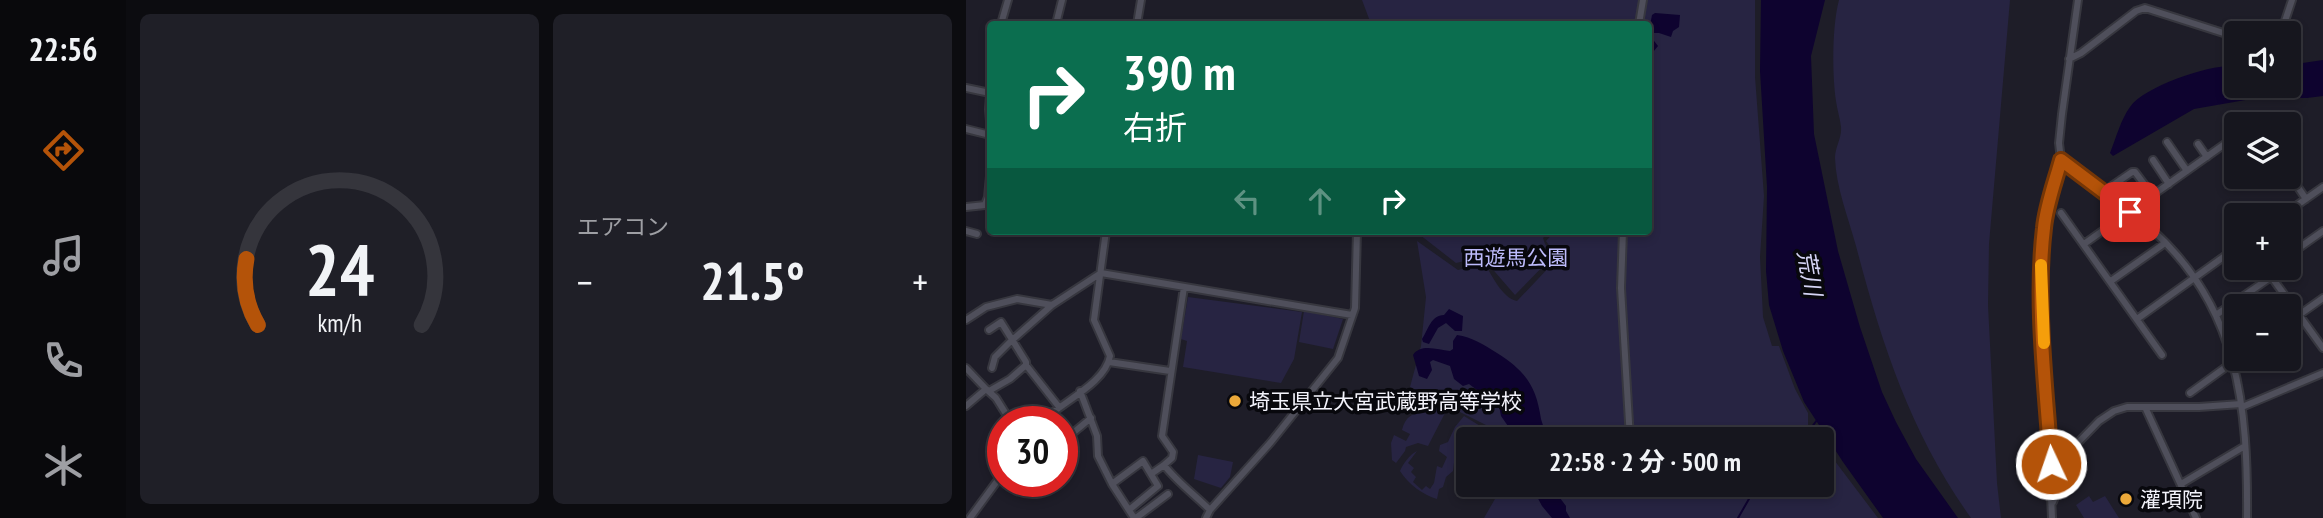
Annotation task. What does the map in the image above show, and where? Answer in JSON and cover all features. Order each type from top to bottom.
[{"type":"street","points":[[1002,21],[1007,0]]},
{"type":"street","points":[[1057,21],[1062,0]]},
{"type":"street","points":[[1138,21],[1141,0]]},
{"type":"street","points":[[1640,21],[1643,0]]},
{"type":"street","points":[[2052,518],[2041,265],[2046,216],[2061,160],[2060,134],[2078,0]]},
{"type":"street","points":[[2285,21],[2292,0]]},
{"type":"street","points":[[2069,59],[2146,4],[2224,33]]},
{"type":"street","points":[[966,88],[987,93]]},
{"type":"street","points":[[966,129],[987,134]]},
{"type":"street","points":[[2167,142],[2187,171]]},
{"type":"street","points":[[2198,144],[2207,157]]},
{"type":"street","points":[[2084,244],[2224,145]]},
{"type":"street","points":[[2061,160],[2130,212],[2165,243],[2196,277],[2224,334]]},
{"type":"street","points":[[2153,160],[2169,184]]},
{"type":"street","points":[[2103,192],[2135,172],[2153,196]]},
{"type":"street","points":[[2300,203],[2323,187]]},
{"type":"street","points":[[2299,189],[2306,199]]},
{"type":"street","points":[[966,207],[985,205],[987,202]]},
{"type":"street","points":[[2061,213],[2162,355]]},
{"type":"street","points":[[966,231],[977,234]]},
{"type":"street","points":[[2301,247],[2323,231]]},
{"type":"street","points":[[1060,406],[1104,372],[1109,362],[1110,356],[1094,320],[1106,235]]},
{"type":"street","points":[[1206,518],[1338,358],[1355,308],[1357,235]]},
{"type":"street","points":[[1623,235],[1621,288],[1629,427]]},
{"type":"street","points":[[2111,281],[2165,243]]},
{"type":"street","points":[[2137,318],[2224,257]]},
{"type":"street","points":[[992,368],[995,357],[1052,305],[1101,273],[1352,315]]},
{"type":"street","points":[[2216,315],[2267,280]]},
{"type":"street","points":[[1151,474],[1171,458],[1173,452],[1161,436],[1184,287]]},
{"type":"street","points":[[2301,314],[2323,298]]},
{"type":"street","points":[[966,320],[986,307],[1017,299],[1052,305]]},
{"type":"street","points":[[2301,318],[2323,348]]},
{"type":"street","points":[[989,330],[1001,322],[1026,365],[1058,406]]},
{"type":"street","points":[[1109,362],[1170,371]]},
{"type":"street","points":[[966,406],[988,390],[1010,379],[1026,365]]},
{"type":"street","points":[[966,368],[1000,406]]},
{"type":"street","points":[[2190,393],[2224,368]]},
{"type":"street","points":[[2236,371],[2245,446],[2247,518]]},
{"type":"street","points":[[2052,504],[2060,483],[2060,464],[2069,451],[2106,415],[2127,407],[2241,405],[2323,373]]},
{"type":"street","points":[[1080,391],[1097,436],[1098,456],[1134,518],[1168,494]]},
{"type":"street","points":[[2145,407],[2196,518]]},
{"type":"street","points":[[1078,429],[1091,418]]},
{"type":"street","points":[[2180,484],[2245,446]]},
{"type":"street","points":[[1112,484],[1143,461],[1158,486],[1129,510]]},
{"type":"street","points":[[1164,465],[1175,480],[1210,510]]},
{"type":"street","points":[[966,509],[971,516],[987,494]]},
{"type":"green space","points":[[1362,0],[1639,0],[1636,21],[1370,21]]},
{"type":"green space","points":[[1646,0],[1755,0],[1755,77],[1764,196],[1760,257],[1763,317],[1772,346],[1779,346],[1795,389],[1808,413],[1809,427],[1490,427],[1410,387],[1421,346],[1426,297],[1417,241],[1458,270],[1484,263],[1502,291],[1517,301],[1555,261],[1556,255],[1546,241],[1551,235],[1652,235],[1652,21],[1643,21]]},
{"type":"green space","points":[[1839,0],[2010,0],[1989,244],[1988,305],[2001,518],[1971,518],[1950,486],[1915,421],[1877,318],[1836,169],[1835,154],[1841,127],[1836,104],[1833,50]]},
{"type":"green space","name":"西遊馬公園","points":[[1420,235],[1546,235],[1543,238],[1545,244],[1553,256],[1515,295],[1482,257],[1456,263]]},
{"type":"green space","points":[[1188,297],[1302,312],[1294,359],[1281,383],[1183,367],[1187,341],[1181,339]]},
{"type":"green space","points":[[1304,311],[1343,319],[1333,349],[1299,342]]},
{"type":"green space","points":[[1423,395],[1445,413],[1428,446],[1418,443],[1406,447],[1396,463],[1392,460],[1391,443],[1394,435],[1406,441],[1410,434],[1402,430],[1405,422],[1410,416],[1425,412],[1428,408],[1422,403]]},
{"type":"green space","points":[[1464,416],[1482,427],[1456,427],[1453,471],[1439,489],[1437,499],[1421,492],[1400,471],[1417,451],[1408,463],[1414,468],[1411,472],[1416,477],[1413,482],[1422,490],[1426,486],[1430,489],[1437,466],[1442,468],[1447,457],[1439,451],[1440,445],[1448,442],[1455,427]]},
{"type":"green space","points":[[1198,455],[1233,462],[1230,477],[1221,488],[1194,479]]},
{"type":"green space","points":[[1834,460],[1878,518],[1484,518],[1496,497],[1834,497]]},
{"type":"green space","points":[[2089,496],[2093,502],[2105,496],[2119,518],[2084,518],[2076,505]]},
{"type":"water","name":"荒川","points":[[1761,0],[1825,0],[1811,56],[1814,134],[1838,251],[1882,392],[1916,459],[1958,518],[1883,518],[1834,448],[1834,427],[1820,427],[1804,402],[1783,351],[1769,305],[1766,271],[1767,187],[1760,71]]},
{"type":"water","points":[[1652,15],[1680,15],[1679,27],[1673,31],[1671,37],[1652,33]]},
{"type":"water","points":[[1652,38],[1658,46],[1652,53]]},
{"type":"water","points":[[2323,60],[2323,96],[2301,98],[2301,63]]},
{"type":"water","points":[[2224,66],[2224,98],[2257,98],[2194,109],[2113,156],[2110,153],[2121,123],[2138,99],[2164,84]]},
{"type":"water","points":[[1449,309],[1463,316],[1462,331],[1455,331],[1446,323],[1438,328],[1429,344],[1423,342],[1422,339],[1433,320],[1444,315]]},
{"type":"water","points":[[1457,335],[1473,339],[1507,360],[1522,373],[1536,397],[1543,427],[1509,427],[1501,416],[1498,400],[1469,384],[1463,386],[1454,379],[1450,366],[1433,360],[1430,362],[1432,370],[1427,379],[1419,376],[1413,355],[1416,351],[1425,348],[1450,351],[1453,349],[1453,341]]},
{"type":"water","points":[[1537,497],[1560,497],[1570,518],[1552,518]]},
{"type":"waterway","points":[[1812,427],[1817,420]]},
{"type":"waterway","points":[[1738,518],[1750,497]]},
{"type":"slow traffic","points":[[2041,265],[2044,343]]},
{"type":"place","name":"埼玉県立大宮武蔵野高等学校","points":[[1235,401]]},
{"type":"place","name":"灌項院","points":[[2126,499]]},
{"type":"route","points":[[2051,464],[2041,265],[2046,216],[2061,160],[2130,212]]}]
